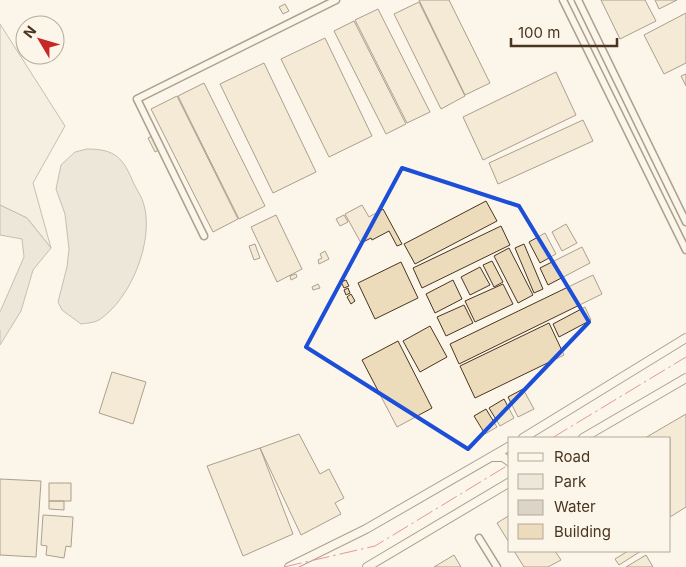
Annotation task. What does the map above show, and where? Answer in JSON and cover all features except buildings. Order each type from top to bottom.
[{"type":"street","points":[[204,236],[137,100],[336,0]]},
{"type":"street","points":[[563,0],[686,250]]},
{"type":"street","points":[[578,0],[686,222]]},
{"type":"street","points":[[529,436],[686,338]]},
{"type":"street","points":[[586,437],[686,378]]},
{"type":"street","points":[[289,567],[359,533],[508,447]]},
{"type":"street","points":[[490,457],[503,457],[508,461]]},
{"type":"street","points":[[367,567],[508,482]]},
{"type":"street","points":[[479,538],[497,567]]},
{"type":"highlighted area","points":[[402,168],[519,206],[589,322],[468,449],[306,347]]},
{"type":"green space","points":[[0,24],[15,48],[15,65],[26,65],[65,126],[33,183],[51,248],[27,218],[0,205]]},
{"type":"water","points":[[97,149],[112,153],[122,162],[144,205],[146,235],[143,252],[137,268],[121,298],[111,311],[99,320],[81,324],[62,310],[58,302],[67,267],[69,249],[65,214],[56,189],[61,165],[75,152]]},
{"type":"water","points":[[0,205],[27,218],[51,248],[33,270],[21,311],[0,345],[0,312],[24,257],[22,239],[0,235]]},
{"type":"waterway","points":[[0,324],[20,291],[24,277]]},
{"type":"power","points":[[554,437],[686,357]]},
{"type":"power","points":[[284,567],[375,546],[508,465]]}]
